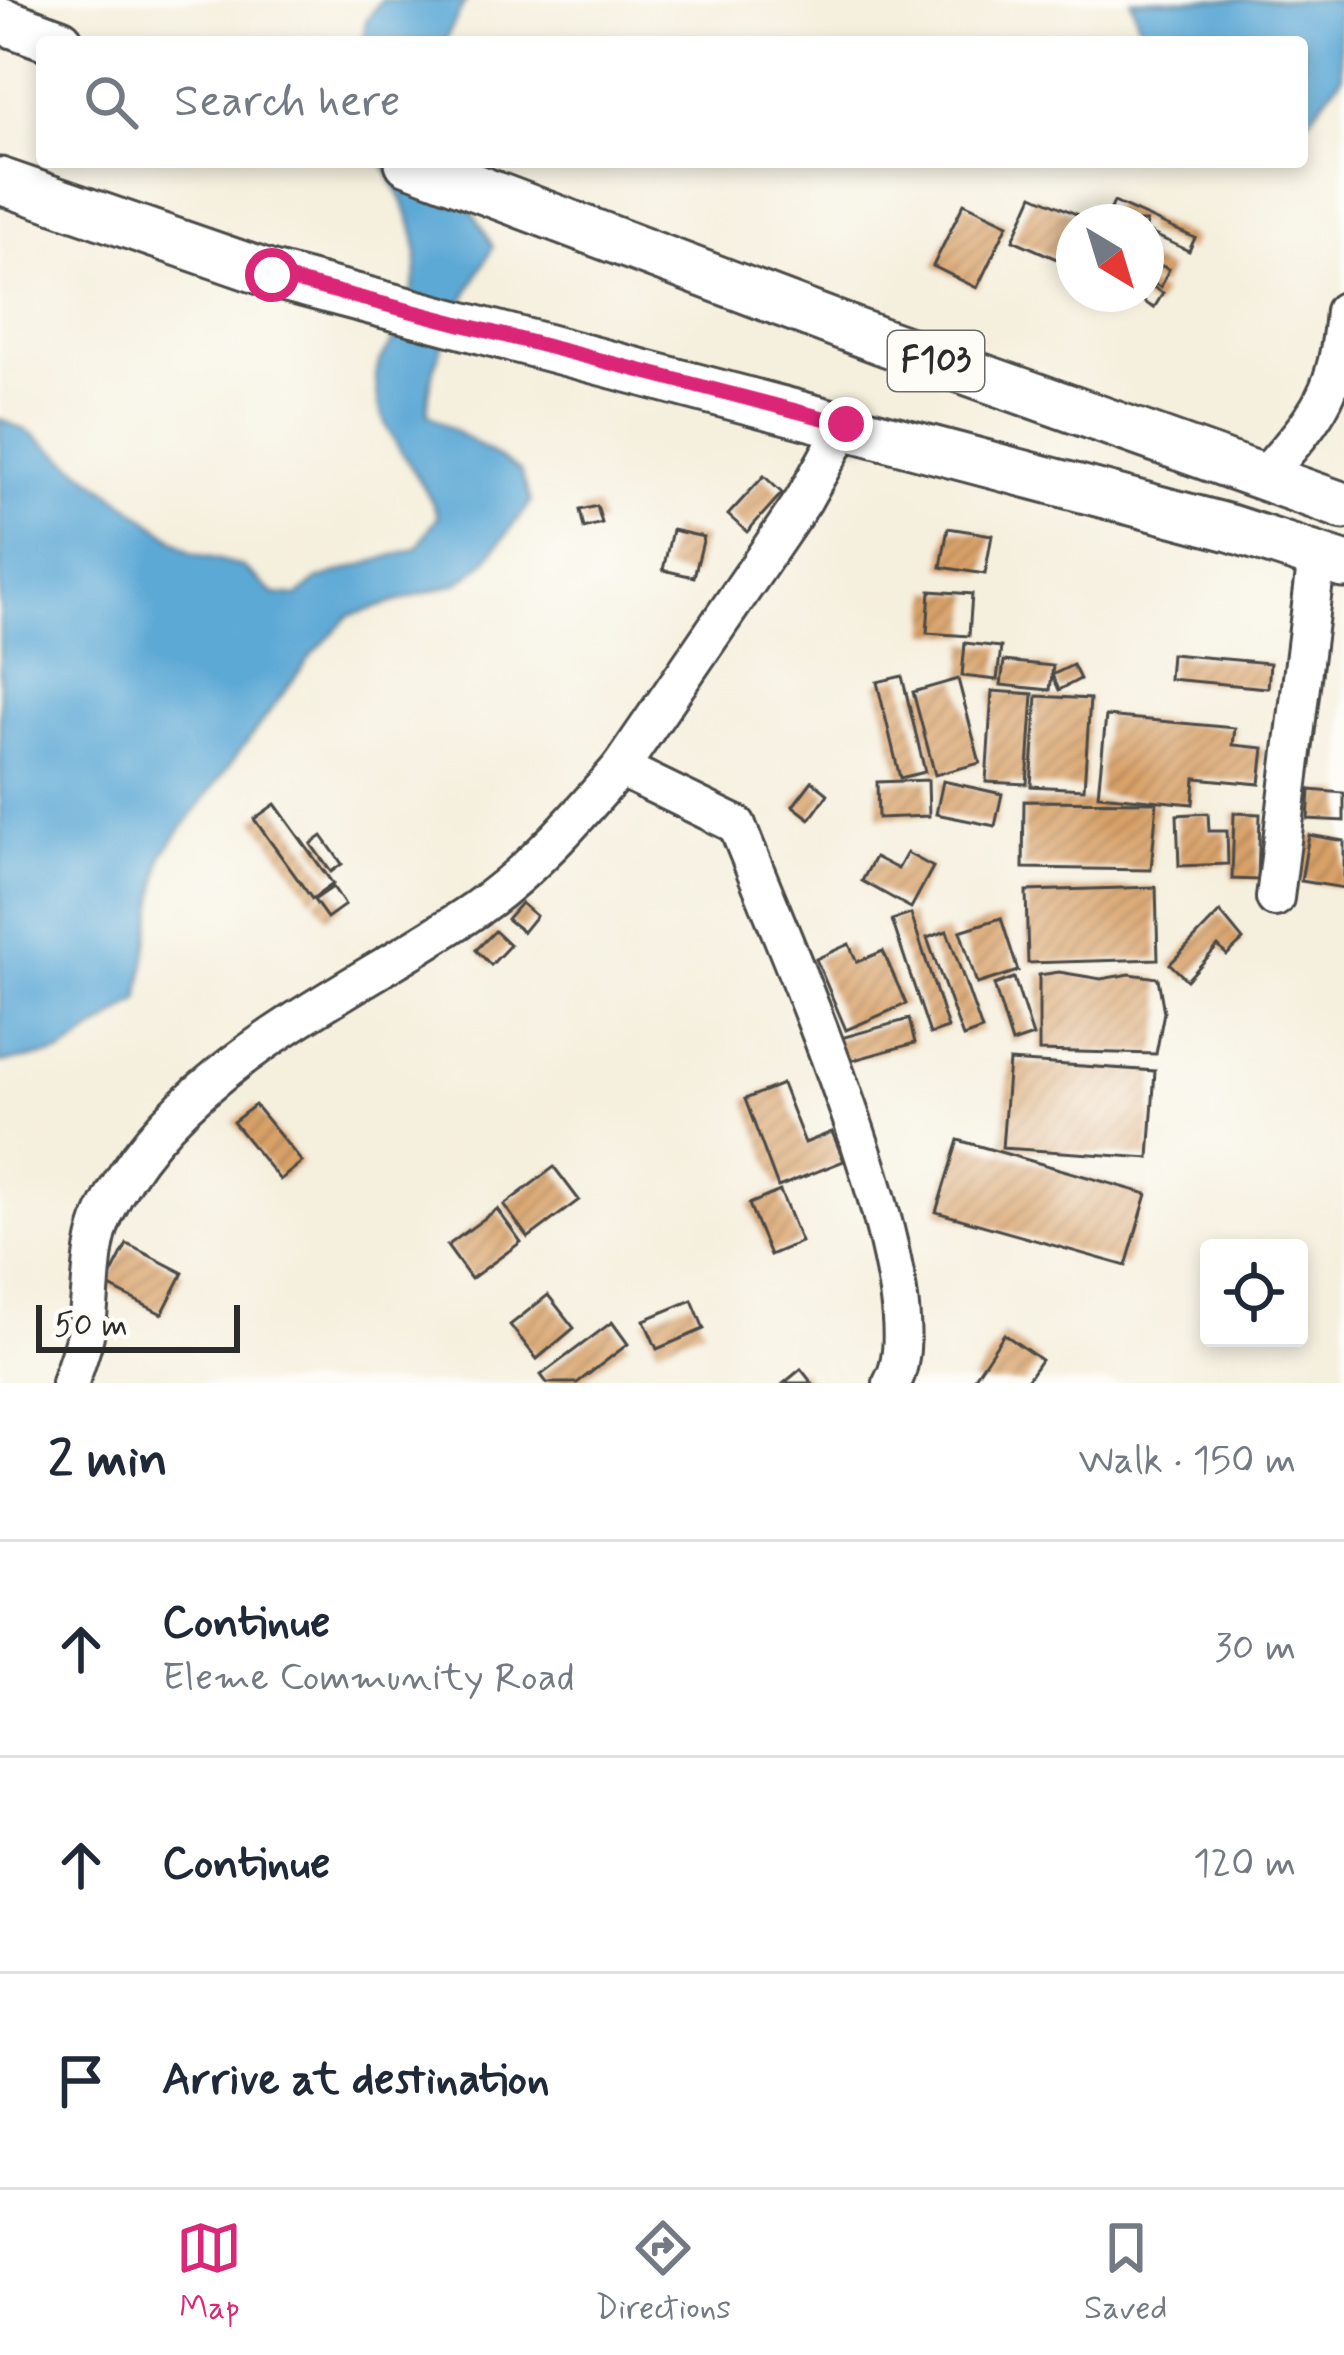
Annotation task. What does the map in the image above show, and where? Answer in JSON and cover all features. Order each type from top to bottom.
[{"type":"main road","points":[[0,20],[44,36]]},
{"type":"main road","name":"F103","points":[[425,168],[881,341],[1344,506]]},
{"type":"main road","name":"F103","points":[[0,182],[272,275],[846,424],[1331,561]]},
{"type":"street","points":[[1264,477],[1326,401],[1336,378],[1344,311]]},
{"type":"street","points":[[70,1383],[86,1333],[93,1260],[104,1214],[154,1142],[214,1076],[479,907],[549,851],[620,768],[803,501],[846,424]]},
{"type":"street","points":[[1275,898],[1331,561]]},
{"type":"street","points":[[620,768],[737,825],[870,1174],[902,1314],[904,1352],[892,1383]]},
{"type":"water","points":[[381,0],[466,0],[447,36],[364,36],[366,21]]},
{"type":"water","points":[[1131,0],[1337,0],[1342,76],[1308,118],[1308,36],[1143,36]]},
{"type":"water","points":[[385,168],[447,168],[493,247],[441,349],[428,414],[520,471],[531,502],[484,563],[459,583],[349,616],[311,656],[162,855],[139,1000],[62,1053],[0,1063],[0,419],[31,433],[192,553],[242,566],[274,594],[298,596],[318,579],[417,548],[438,516],[382,416],[376,376],[414,286],[416,246],[405,208]]},
{"type":"building","points":[[1033,195],[1056,205],[1056,259],[1013,240]]},
{"type":"building","points":[[964,203],[1008,224],[977,288],[933,266]]},
{"type":"building","points":[[1164,224],[1195,238],[1189,251],[1164,239]]},
{"type":"building","points":[[764,476],[782,493],[747,532],[728,515]]},
{"type":"building","points":[[597,506],[602,523],[584,528],[580,510]]},
{"type":"building","points":[[948,528],[992,535],[985,574],[941,567]]},
{"type":"building","points":[[672,530],[704,537],[694,577],[663,570]]},
{"type":"building","points":[[930,591],[972,594],[969,636],[927,633]]},
{"type":"building","points":[[965,643],[1001,647],[997,680],[962,676]]},
{"type":"building","points":[[1171,654],[1270,663],[1268,688],[1169,679]]},
{"type":"building","points":[[1004,661],[1053,666],[1050,690],[1001,685]]},
{"type":"building","points":[[1073,665],[1080,679],[1059,690],[1052,675]]},
{"type":"building","points":[[902,676],[925,772],[900,778],[877,682]]},
{"type":"building","points":[[958,679],[980,763],[935,775],[913,692]]},
{"type":"building","points":[[992,691],[1033,694],[1027,784],[986,782]]},
{"type":"building","points":[[1037,696],[1090,699],[1084,789],[1031,786]]},
{"type":"building","points":[[1106,716],[1235,728],[1233,745],[1264,748],[1260,784],[1195,778],[1193,804],[1098,795]]},
{"type":"building","points":[[928,780],[929,816],[878,818],[877,782]]},
{"type":"building","points":[[812,781],[828,794],[810,819],[793,806]]},
{"type":"building","points":[[943,781],[1002,794],[995,826],[936,814]]},
{"type":"building","points":[[1310,790],[1344,793],[1344,821],[1308,819]]},
{"type":"building","points":[[1024,801],[1157,802],[1151,870],[1023,868]]},
{"type":"building","points":[[275,804],[333,884],[312,899],[254,819]]},
{"type":"building","points":[[1208,813],[1209,831],[1227,831],[1228,864],[1179,866],[1177,815]]},
{"type":"building","points":[[1234,813],[1260,814],[1258,880],[1232,879]]},
{"type":"building","points":[[1309,835],[1344,841],[1344,888],[1301,881]]},
{"type":"building","points":[[322,836],[342,864],[331,872],[311,844]]},
{"type":"building","points":[[907,853],[933,867],[911,908],[862,881],[875,857],[898,869]]},
{"type":"building","points":[[333,887],[345,905],[327,918],[314,900]]},
{"type":"building","points":[[1156,887],[1158,959],[1028,963],[1026,891]]},
{"type":"building","points":[[521,903],[536,916],[523,932],[507,919]]},
{"type":"building","points":[[1220,912],[1243,940],[1227,955],[1218,946],[1187,980],[1170,964]]},
{"type":"building","points":[[911,914],[948,1028],[930,1034],[892,920]]},
{"type":"building","points":[[1001,918],[1018,971],[977,984],[960,931]]},
{"type":"building","points":[[495,931],[510,945],[491,965],[476,950]]},
{"type":"building","points":[[947,931],[982,1030],[963,1037],[927,938]]},
{"type":"building","points":[[849,944],[857,962],[883,951],[906,1004],[846,1030],[816,959]]},
{"type":"building","points":[[1059,972],[1101,979],[1130,974],[1158,978],[1164,1012],[1156,1054],[1039,1051],[1039,975]]},
{"type":"building","points":[[1014,978],[1033,1036],[1012,1043],[994,985]]},
{"type":"building","points":[[909,1019],[915,1043],[836,1065],[830,1041]]},
{"type":"building","points":[[1009,1061],[1155,1071],[1149,1158],[1002,1148]]},
{"type":"building","points":[[782,1084],[805,1143],[832,1132],[844,1161],[778,1187],[745,1099]]},
{"type":"building","points":[[255,1105],[302,1162],[280,1180],[233,1122]]},
{"type":"building","points":[[958,1140],[1147,1194],[1126,1266],[936,1212]]},
{"type":"building","points":[[554,1167],[579,1200],[528,1238],[504,1205]]},
{"type":"building","points":[[780,1191],[801,1242],[770,1255],[749,1204]]},
{"type":"building","points":[[497,1209],[521,1242],[471,1279],[447,1246]]},
{"type":"building","points":[[127,1244],[183,1273],[162,1314],[106,1285]]},
{"type":"building","points":[[548,1295],[574,1328],[537,1359],[510,1325]]},
{"type":"building","points":[[692,1300],[704,1329],[657,1349],[644,1320]]},
{"type":"building","points":[[612,1322],[628,1344],[577,1383],[547,1383],[541,1375]]},
{"type":"building","points":[[1004,1334],[1041,1360],[1025,1383],[971,1383]]},
{"type":"building","points":[[801,1369],[812,1383],[784,1383]]},
{"type":"route","points":[[272,275],[846,424]]}]
